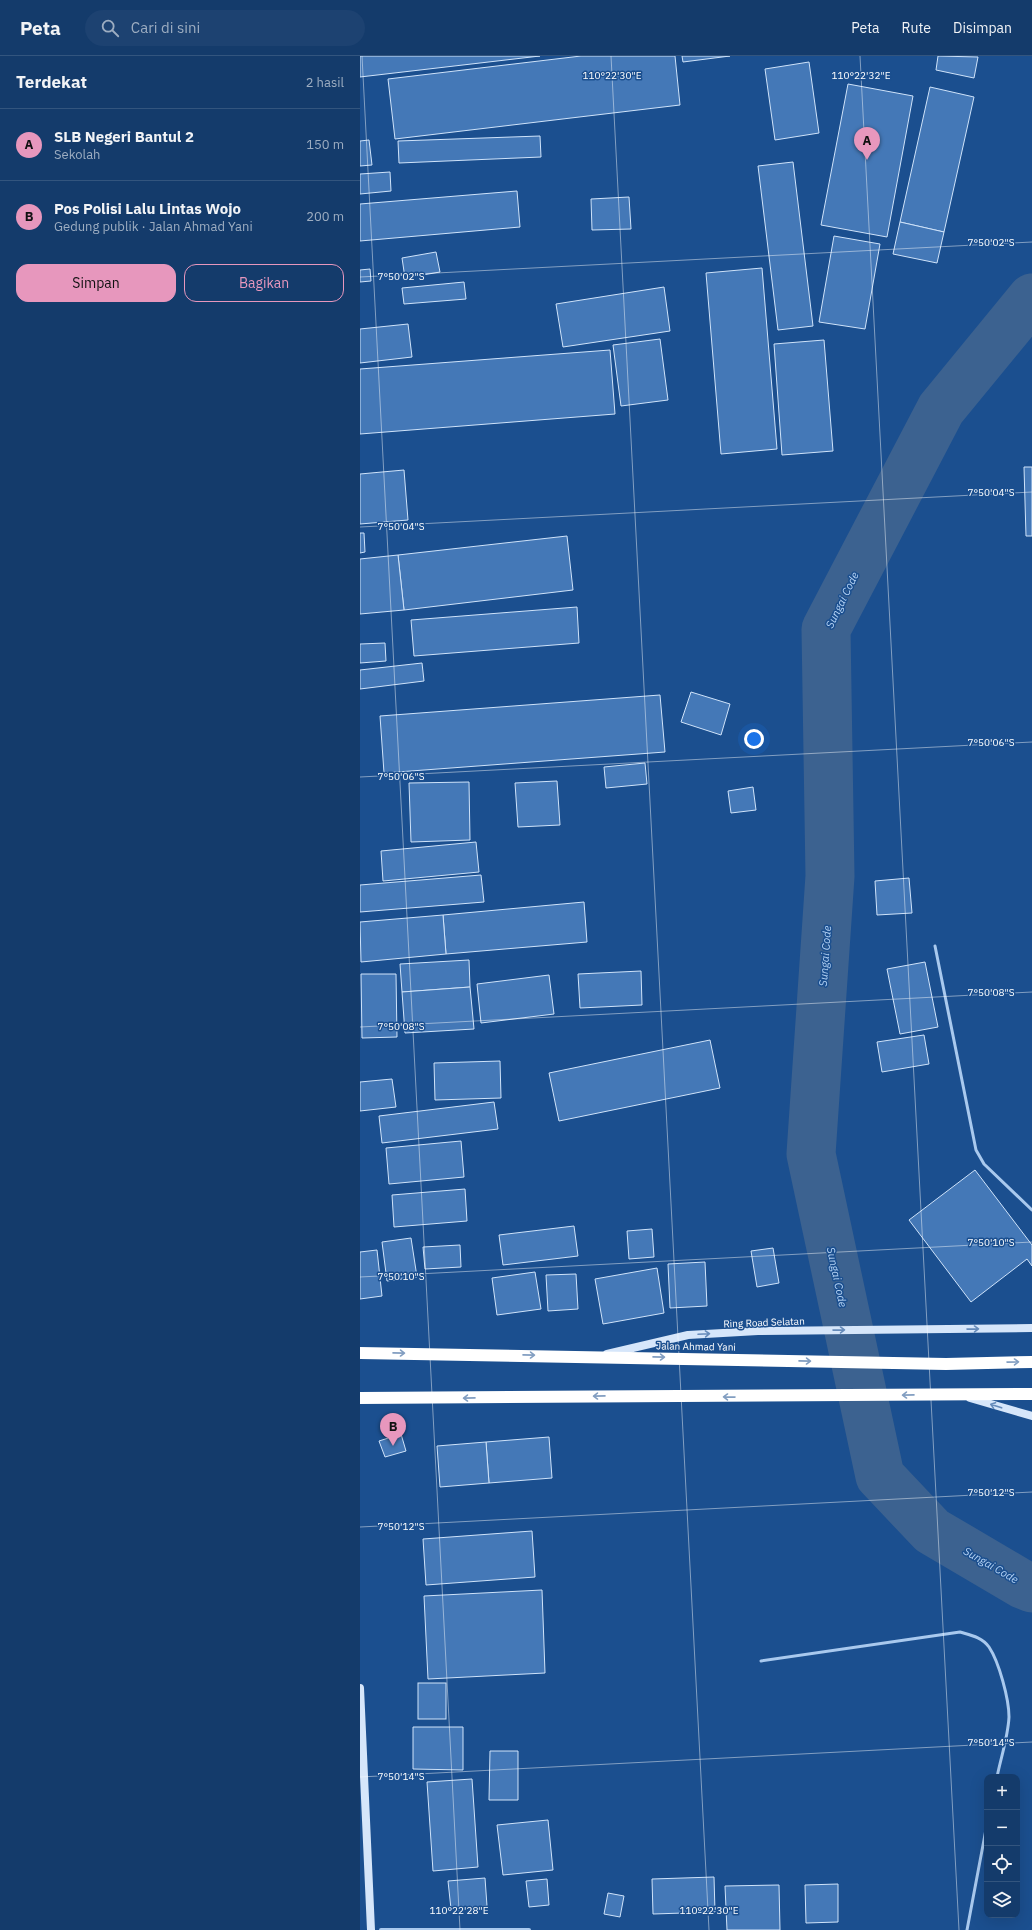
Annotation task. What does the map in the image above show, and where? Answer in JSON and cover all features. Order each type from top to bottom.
[{"type":"highway","name":"Jalan Ahmad Yani","points":[[360,1353],[598,1356],[946,1364],[1032,1362]]},
{"type":"highway","points":[[360,1398],[637,1396],[768,1397],[1032,1394]]},
{"type":"street","name":"Ring Road Selatan","points":[[598,1356],[688,1335],[758,1331],[1032,1328]]},
{"type":"street","points":[[961,1395],[1032,1416]]},
{"type":"street","points":[[360,1688],[371,1930]]},
{"type":"street","points":[[381,1930],[529,1930]]},
{"type":"lane","points":[[935,946],[976,1150],[984,1164],[1032,1210]]},
{"type":"lane","points":[[761,1661],[960,1632],[972,1635],[989,1647],[1008,1699],[1007,1730],[998,1774]]},
{"type":"lane","points":[[967,1930],[984,1840]]},
{"type":"building","points":[[360,56],[540,56],[360,77]]},
{"type":"building","points":[[581,56],[675,56],[680,105],[395,139],[388,79]]},
{"type":"building","points":[[682,56],[730,56],[683,62]]},
{"type":"building","points":[[938,56],[978,57],[974,78],[936,70]]},
{"type":"building","points":[[809,62],[819,133],[775,140],[765,69]]},
{"type":"building","points":[[848,84],[913,96],[887,237],[821,225]]},
{"type":"building","points":[[930,87],[974,97],[944,232],[900,222]]},
{"type":"building","points":[[540,136],[541,157],[399,163],[398,141]]},
{"type":"building","points":[[369,140],[372,165],[360,166],[360,141]]},
{"type":"building","points":[[793,162],[813,326],[778,330],[758,166]]},
{"type":"building","points":[[390,172],[391,191],[360,194],[360,174]]},
{"type":"building","points":[[517,191],[520,227],[360,241],[360,204]]},
{"type":"building","points":[[629,197],[631,229],[592,230],[591,199]]},
{"type":"building","points":[[900,222],[944,232],[937,263],[893,254]]},
{"type":"building","points":[[834,236],[880,244],[865,329],[819,322]]},
{"type":"building","points":[[436,252],[440,272],[405,278],[402,258]]},
{"type":"building","points":[[762,268],[777,449],[721,454],[706,273]]},
{"type":"building","points":[[370,269],[371,281],[360,282],[360,270]]},
{"type":"building","points":[[464,282],[466,299],[404,304],[402,288]]},
{"type":"building","points":[[664,287],[670,331],[563,347],[556,304]]},
{"type":"building","points":[[408,324],[412,357],[360,363],[360,329]]},
{"type":"building","points":[[660,339],[668,400],[621,406],[613,345]]},
{"type":"building","points":[[824,340],[833,451],[782,455],[774,344]]},
{"type":"building","points":[[610,350],[615,414],[360,434],[360,369]]},
{"type":"building","points":[[1024,467],[1032,467],[1032,536],[1026,536]]},
{"type":"building","points":[[404,470],[408,520],[360,524],[360,474]]},
{"type":"building","points":[[360,533],[364,533],[365,552],[360,553]]},
{"type":"building","points":[[567,536],[573,590],[404,610],[398,555]]},
{"type":"building","points":[[398,555],[404,610],[360,614],[360,559]]},
{"type":"building","points":[[577,607],[579,643],[414,656],[411,620]]},
{"type":"building","points":[[385,643],[386,661],[360,663],[360,644]]},
{"type":"building","points":[[422,663],[424,681],[360,689],[360,670]]},
{"type":"building","points":[[691,692],[730,704],[721,735],[681,722]]},
{"type":"building","points":[[660,695],[665,752],[384,773],[380,716]]},
{"type":"building","points":[[645,763],[647,784],[606,788],[604,767]]},
{"type":"building","points":[[557,781],[560,825],[518,827],[515,783]]},
{"type":"building","points":[[469,782],[470,840],[411,842],[409,783]]},
{"type":"building","points":[[753,787],[756,810],[731,813],[728,791]]},
{"type":"building","points":[[476,842],[479,872],[383,881],[381,851]]},
{"type":"building","points":[[481,875],[484,902],[360,912],[360,885]]},
{"type":"building","points":[[909,878],[912,913],[877,915],[875,881]]},
{"type":"building","points":[[584,902],[587,942],[446,954],[443,915]]},
{"type":"building","points":[[443,915],[446,954],[361,962],[360,922]]},
{"type":"building","points":[[469,960],[470,987],[402,992],[400,964]]},
{"type":"building","points":[[925,962],[938,1027],[900,1034],[887,969]]},
{"type":"building","points":[[641,971],[642,1005],[580,1008],[578,974]]},
{"type":"building","points":[[361,974],[396,974],[397,1037],[362,1038]]},
{"type":"building","points":[[549,975],[554,1014],[481,1023],[477,984]]},
{"type":"building","points":[[470,987],[474,1029],[405,1033],[402,992]]},
{"type":"building","points":[[924,1035],[929,1064],[882,1072],[877,1042]]},
{"type":"building","points":[[710,1040],[720,1088],[559,1121],[549,1073]]},
{"type":"building","points":[[500,1061],[501,1098],[435,1100],[434,1063]]},
{"type":"building","points":[[392,1079],[396,1107],[360,1111],[360,1082]]},
{"type":"building","points":[[494,1102],[498,1129],[382,1143],[379,1116]]},
{"type":"building","points":[[461,1141],[464,1177],[389,1184],[386,1148]]},
{"type":"building","points":[[975,1170],[1032,1245],[1032,1266],[1027,1259],[971,1302],[909,1220]]},
{"type":"building","points":[[465,1189],[467,1221],[394,1227],[392,1195]]},
{"type":"building","points":[[574,1226],[578,1256],[503,1265],[499,1235]]},
{"type":"building","points":[[652,1229],[654,1257],[629,1259],[627,1231]]},
{"type":"building","points":[[411,1238],[417,1277],[387,1281],[382,1242]]},
{"type":"building","points":[[460,1245],[461,1267],[425,1269],[423,1247]]},
{"type":"building","points":[[773,1248],[779,1283],[757,1287],[751,1251]]},
{"type":"building","points":[[377,1250],[382,1296],[360,1299],[360,1252]]},
{"type":"building","points":[[705,1262],[707,1306],[670,1308],[668,1264]]},
{"type":"building","points":[[657,1268],[664,1313],[603,1324],[595,1279]]},
{"type":"building","points":[[535,1272],[541,1309],[497,1315],[492,1278]]},
{"type":"building","points":[[576,1274],[578,1309],[548,1311],[546,1275]]},
{"type":"building","points":[[401,1434],[406,1451],[385,1457],[379,1441]]},
{"type":"building","points":[[549,1437],[552,1478],[489,1483],[486,1442]]},
{"type":"building","points":[[486,1442],[489,1483],[440,1487],[437,1446]]},
{"type":"building","points":[[532,1531],[535,1577],[426,1585],[423,1539]]},
{"type":"building","points":[[542,1590],[545,1673],[428,1679],[424,1596]]},
{"type":"building","points":[[418,1683],[446,1683],[446,1719],[418,1719]]},
{"type":"building","points":[[413,1727],[463,1727],[463,1770],[413,1769]]},
{"type":"building","points":[[490,1751],[518,1751],[518,1800],[489,1800]]},
{"type":"building","points":[[472,1779],[478,1867],[433,1871],[427,1782]]},
{"type":"building","points":[[548,1820],[553,1870],[503,1875],[497,1825]]},
{"type":"building","points":[[714,1877],[715,1912],[653,1914],[652,1879]]},
{"type":"building","points":[[485,1878],[487,1906],[451,1909],[448,1881]]},
{"type":"building","points":[[547,1879],[549,1905],[529,1907],[526,1881]]},
{"type":"building","points":[[838,1884],[838,1922],[806,1923],[805,1885]]},
{"type":"building","points":[[779,1885],[780,1930],[727,1930],[725,1886]]},
{"type":"building","points":[[608,1893],[624,1896],[620,1917],[604,1914]]},
{"type":"waterway","name":"Sungai Code","points":[[1032,298],[941,409],[826,629],[830,876],[811,1154],[880,1476],[932,1531],[1022,1584],[1032,1588]]},
{"type":"place","name":"SLB Negeri Bantul 2","points":[[867,160]]},
{"type":"place","name":"Pos Polisi Lalu Lintas Wojo","points":[[393,1446]]}]
